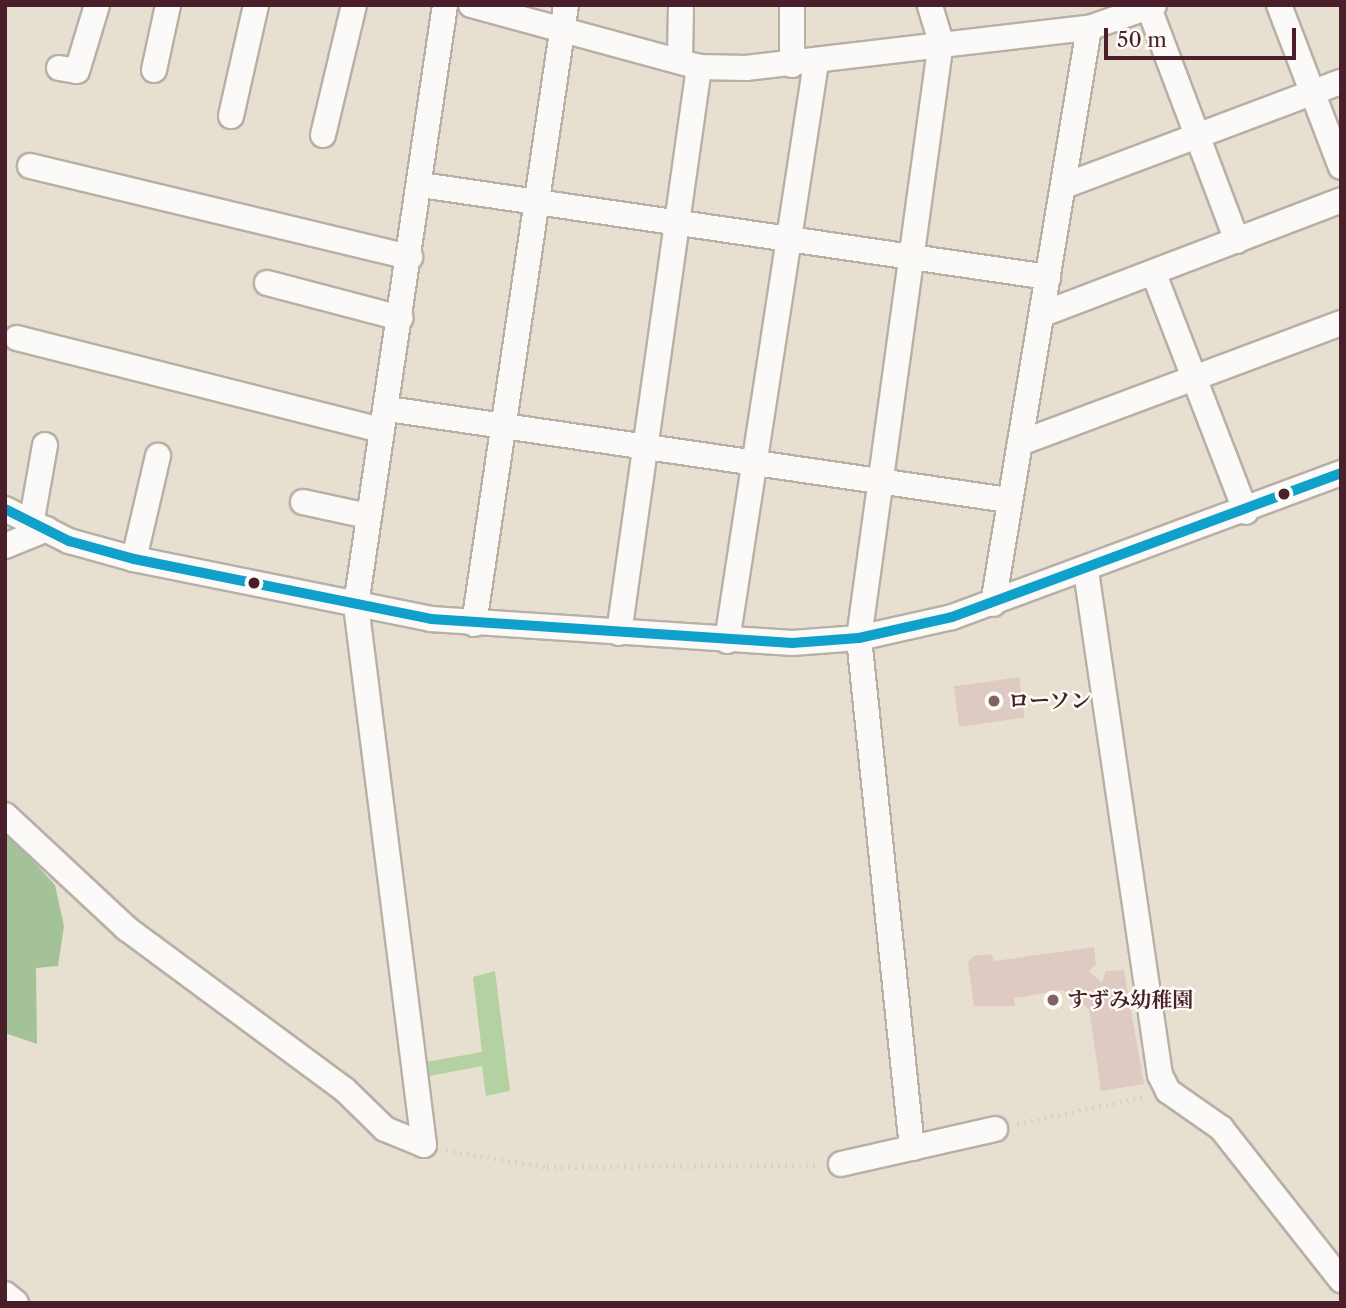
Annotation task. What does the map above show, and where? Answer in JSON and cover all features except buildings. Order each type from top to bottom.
[{"type":"street","points":[[59,68],[77,71],[97,5]]},
{"type":"street","points":[[155,70],[168,5]]},
{"type":"street","points":[[231,116],[256,5]]},
{"type":"street","points":[[323,135],[354,5]]},
{"type":"street","points":[[5,816],[60,873],[136,937],[345,1090],[385,1129],[424,1145],[356,605],[421,185],[445,5]]},
{"type":"street","points":[[471,5],[689,63],[792,65],[941,42],[1089,28],[1152,6],[1237,241]]},
{"type":"street","points":[[474,624],[566,32],[566,5]]},
{"type":"street","points":[[620,633],[677,221],[689,63],[681,5]]},
{"type":"street","points":[[792,5],[792,65]]},
{"type":"street","points":[[912,1148],[859,638],[941,42],[930,5]]},
{"type":"street","points":[[1279,5],[1341,167]]},
{"type":"street","points":[[993,604],[1008,500],[1043,314],[1089,28]]},
{"type":"street","points":[[727,641],[816,63]]},
{"type":"street","points":[[1064,186],[1341,82]]},
{"type":"street","points":[[30,166],[410,257]]},
{"type":"street","points":[[421,185],[1048,277]]},
{"type":"street","points":[[1043,314],[1341,201]]},
{"type":"street","points":[[1154,274],[1246,512]]},
{"type":"street","points":[[267,283],[400,318]]},
{"type":"street","points":[[1020,443],[1341,323]]},
{"type":"street","points":[[17,338],[384,419],[504,426],[880,479],[1008,500]]},
{"type":"street","points":[[40,524],[45,445]]},
{"type":"street","points":[[134,559],[158,456]]},
{"type":"street","points":[[5,509],[134,559],[356,605],[474,624],[727,641],[859,638],[993,604],[1246,512],[1341,473]]},
{"type":"street","points":[[303,502],[369,516]]},
{"type":"street","points":[[5,546],[40,524]]},
{"type":"street","points":[[1086,570],[1160,1075],[1168,1091],[1220,1128],[1341,1280]]},
{"type":"street","points":[[841,1164],[995,1129]]},
{"type":"street","points":[[5,1294],[16,1303]]},
{"type":"path","points":[[995,1129],[1168,1091]]},
{"type":"path","points":[[424,1145],[547,1167],[707,1171],[841,1164]]},
{"type":"green space","points":[[5,831],[55,885],[64,926],[58,966],[36,968],[37,1044],[5,1033]]},
{"type":"green space","points":[[495,971],[510,1091],[486,1096],[482,1066],[429,1076],[426,1062],[482,1052],[473,977]]},
{"type":"transit line","points":[[5,509],[69,541],[134,559],[431,619],[792,643],[859,638],[952,617],[1341,473]]},
{"type":"place","name":"ローソン","points":[[994,701]]},
{"type":"place","name":"すずみ幼稚園","points":[[1053,1000]]}]
